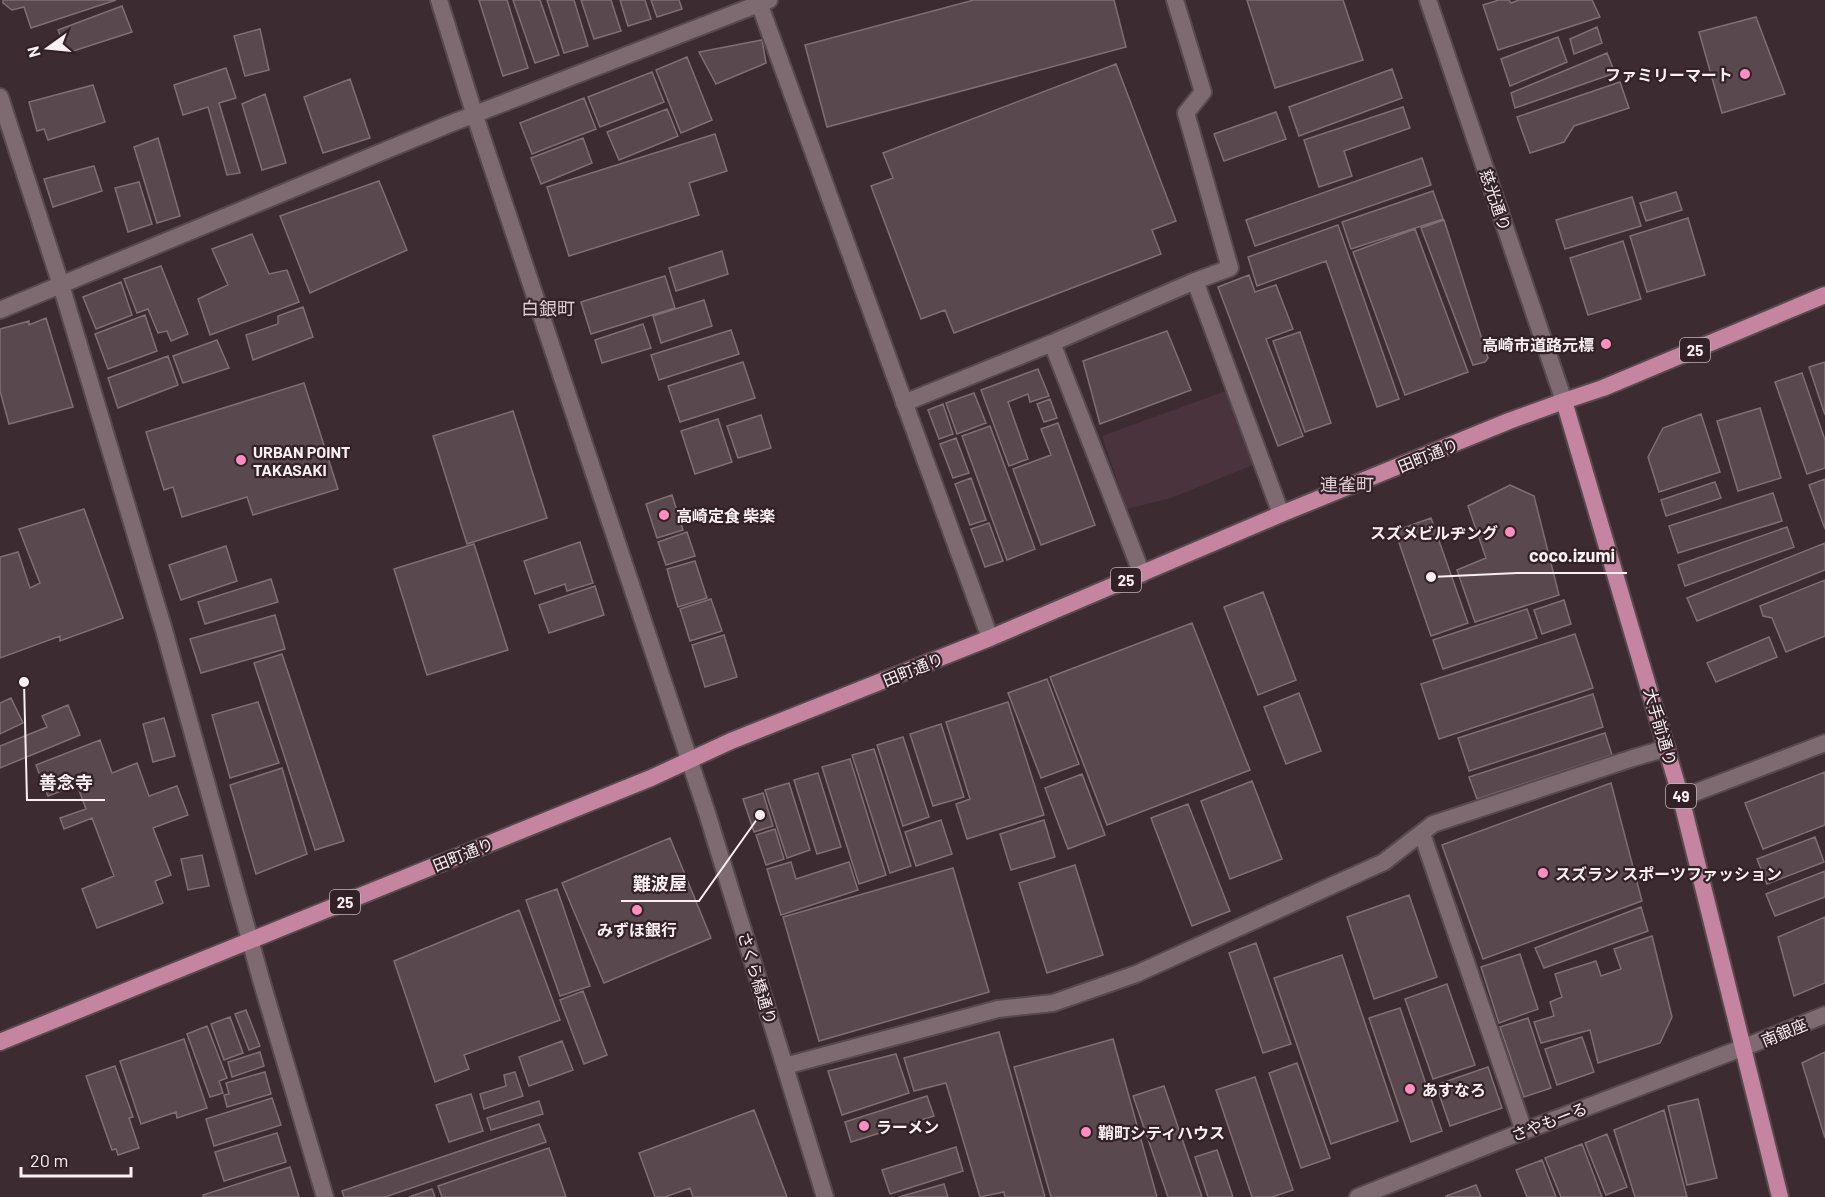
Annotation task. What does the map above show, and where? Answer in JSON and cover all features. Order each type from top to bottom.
[{"type":"main road","name":"田町通り","points":[[0,1042],[651,778],[731,741],[990,638],[1281,514],[1564,400],[1603,388],[1825,295]]},
{"type":"main road","name":"大手前通り","points":[[1564,400],[1682,798],[1780,1197]]},
{"type":"street","name":"さくら橋通り","points":[[440,0],[475,116],[707,813],[825,1197]]},
{"type":"street","points":[[904,403],[1052,344],[1230,268],[1186,112],[1203,92],[1175,0]]},
{"type":"street","name":"慈光通り","points":[[1428,0],[1564,400]]},
{"type":"street","points":[[0,310],[436,129],[475,116],[762,1],[990,638]]},
{"type":"street","points":[[0,97],[61,285],[164,630],[250,941],[325,1197]]},
{"type":"street","points":[[1195,281],[1281,514]]},
{"type":"street","points":[[1052,344],[1142,574]]},
{"type":"street","points":[[1682,798],[1825,743]]},
{"type":"street","points":[[785,1066],[998,1009],[1053,1003],[1136,974],[1384,862],[1433,824],[1667,748]]},
{"type":"street","points":[[1422,834],[1524,1131]]},
{"type":"street","name":"南銀座","points":[[1742,1048],[1825,1015]]},
{"type":"street","name":"さやもーる","points":[[1358,1197],[1742,1048]]},
{"type":"shaded area","points":[[1226,391],[1253,465],[1171,498],[1127,509],[1102,436]]},
{"type":"building","points":[[3,0],[116,0],[31,28],[24,7],[12,10],[3,3]]},
{"type":"building","points":[[479,0],[507,0],[528,68],[503,76]]},
{"type":"building","points":[[513,0],[540,0],[559,55],[535,63]]},
{"type":"building","points":[[547,0],[574,0],[588,46],[564,53]]},
{"type":"building","points":[[581,0],[611,0],[621,31],[594,39]]},
{"type":"building","points":[[620,0],[645,0],[651,19],[628,26]]},
{"type":"building","points":[[651,0],[679,0],[682,9],[657,17]]},
{"type":"building","points":[[974,0],[1114,0],[1126,47],[827,127],[805,45]]},
{"type":"building","points":[[1247,0],[1343,0],[1363,60],[1275,88]]},
{"type":"building","points":[[1499,0],[1509,0],[1511,3],[1519,0],[1592,0],[1600,17],[1498,50],[1483,5]]},
{"type":"building","points":[[122,6],[132,32],[67,53],[58,30]]},
{"type":"building","points":[[1756,17],[1785,94],[1722,113],[1699,32]]},
{"type":"building","points":[[1597,27],[1602,43],[1574,54],[1570,39]]},
{"type":"building","points":[[260,29],[269,70],[245,76],[234,36]]},
{"type":"building","points":[[1558,37],[1567,62],[1510,86],[1501,59]]},
{"type":"building","points":[[762,40],[766,63],[716,84],[699,52]]},
{"type":"building","points":[[1607,53],[1615,73],[1515,108],[1511,93]]},
{"type":"building","points":[[687,57],[712,120],[681,133],[656,70]]},
{"type":"building","points":[[1116,64],[1176,221],[1152,230],[1161,254],[954,333],[945,310],[921,319],[871,186],[893,178],[883,153]]},
{"type":"building","points":[[226,68],[236,98],[219,103],[240,173],[227,175],[208,107],[183,115],[174,85]]},
{"type":"building","points":[[1392,69],[1402,98],[1299,136],[1289,107]]},
{"type":"building","points":[[652,72],[664,102],[600,127],[588,97]]},
{"type":"building","points":[[350,79],[370,138],[323,153],[304,97]]},
{"type":"building","points":[[1620,82],[1629,108],[1574,126],[1564,142],[1530,153],[1517,117]]},
{"type":"building","points":[[93,85],[105,122],[48,140],[44,129],[37,131],[29,102]]},
{"type":"building","points":[[265,94],[286,163],[262,170],[242,104]]},
{"type":"building","points":[[584,98],[596,129],[532,154],[520,123]]},
{"type":"building","points":[[1403,107],[1410,128],[1344,151],[1352,176],[1319,187],[1304,140]]},
{"type":"building","points":[[667,109],[678,136],[619,160],[607,132]]},
{"type":"building","points":[[1276,112],[1286,139],[1224,161],[1214,134]]},
{"type":"building","points":[[715,134],[727,171],[689,183],[699,215],[569,256],[547,187]]},
{"type":"building","points":[[158,138],[180,216],[157,223],[134,147]]},
{"type":"building","points":[[583,138],[592,163],[541,184],[531,158]]},
{"type":"building","points":[[1422,158],[1431,185],[1255,246],[1246,220]]},
{"type":"building","points":[[94,166],[102,191],[53,207],[44,179]]},
{"type":"building","points":[[379,181],[407,250],[310,293],[280,216]]},
{"type":"building","points":[[139,182],[152,224],[128,232],[115,188]]},
{"type":"building","points":[[1433,191],[1443,219],[1351,249],[1342,222]]},
{"type":"building","points":[[1676,192],[1682,210],[1646,221],[1640,203]]},
{"type":"building","points":[[1632,197],[1641,226],[1565,249],[1556,220]]},
{"type":"building","points":[[1688,218],[1705,275],[1647,292],[1630,236]]},
{"type":"building","points":[[1444,220],[1488,358],[1485,362],[1473,365],[1421,228]]},
{"type":"building","points":[[1338,225],[1399,399],[1377,407],[1326,261],[1257,286],[1248,257]]},
{"type":"building","points":[[1415,229],[1468,372],[1405,395],[1353,252]]},
{"type":"building","points":[[252,234],[269,274],[287,270],[299,302],[210,335],[198,299],[228,285],[212,249]]},
{"type":"building","points":[[1623,241],[1641,299],[1588,315],[1570,258]]},
{"type":"building","points":[[722,251],[728,274],[676,291],[669,268]]},
{"type":"building","points":[[161,266],[188,334],[171,341],[167,331],[158,333],[148,309],[137,313],[124,279]]},
{"type":"building","points":[[1249,275],[1255,292],[1276,285],[1293,329],[1266,339],[1303,436],[1278,446],[1218,287]]},
{"type":"building","points":[[665,276],[675,308],[591,334],[581,302]]},
{"type":"building","points":[[121,282],[132,315],[96,329],[83,297]]},
{"type":"building","points":[[704,300],[712,326],[661,343],[653,316]]},
{"type":"building","points":[[303,307],[313,337],[253,360],[246,335],[278,324],[278,316]]},
{"type":"building","points":[[145,315],[157,351],[108,369],[95,334]]},
{"type":"building","points":[[46,318],[73,407],[9,424],[0,391],[0,329],[29,321],[29,325]]},
{"type":"building","points":[[643,324],[651,348],[602,363],[595,340]]},
{"type":"building","points":[[731,330],[739,354],[659,380],[651,355]]},
{"type":"building","points":[[1167,331],[1191,390],[1100,424],[1083,361]]},
{"type":"building","points":[[1300,332],[1331,423],[1305,432],[1273,341]]},
{"type":"building","points":[[217,340],[229,368],[183,383],[173,356]]},
{"type":"building","points":[[168,356],[178,385],[118,408],[108,378]]},
{"type":"building","points":[[743,362],[755,398],[680,422],[668,386]]},
{"type":"building","points":[[1825,362],[1825,415],[1809,367]]},
{"type":"building","points":[[1038,369],[1049,396],[1030,402],[1028,394],[1008,402],[1028,459],[1009,466],[981,390]]},
{"type":"building","points":[[1802,373],[1825,440],[1825,468],[1807,474],[1775,382]]},
{"type":"building","name":"URBAN POINT TAKASAKI","points":[[304,383],[338,489],[253,515],[247,497],[182,517],[173,487],[164,490],[146,432]]},
{"type":"building","points":[[974,393],[986,423],[957,434],[946,403]]},
{"type":"building","points":[[1050,399],[1057,418],[1044,422],[1037,404]]},
{"type":"building","points":[[943,404],[953,434],[939,439],[928,410]]},
{"type":"building","points":[[1760,408],[1781,478],[1738,491],[1717,421]]},
{"type":"building","points":[[513,411],[547,518],[467,544],[433,436]]},
{"type":"building","points":[[1701,414],[1720,472],[1659,492],[1648,457],[1663,428]]},
{"type":"building","points":[[761,415],[771,448],[738,458],[727,426]]},
{"type":"building","points":[[718,419],[732,462],[695,474],[681,431]]},
{"type":"building","points":[[1058,423],[1095,525],[1041,545],[1013,469],[1051,455],[1041,429]]},
{"type":"building","points":[[990,426],[1035,549],[1007,560],[962,436]]},
{"type":"building","points":[[956,438],[969,473],[953,478],[940,444]]},
{"type":"building","points":[[971,478],[986,520],[970,525],[955,484]]},
{"type":"building","points":[[1825,479],[1825,529],[1809,485]]},
{"type":"building","points":[[1715,482],[1721,498],[1666,516],[1661,500]]},
{"type":"building","name":"スズメビルヂング","points":[[1510,485],[1534,496],[1559,595],[1475,622],[1457,570],[1486,558],[1468,506]]},
{"type":"building","points":[[1773,493],[1782,521],[1678,553],[1669,526]]},
{"type":"building","points":[[672,495],[683,530],[657,538],[646,504]]},
{"type":"building","points":[[84,509],[123,618],[60,641],[60,636],[0,658],[0,557],[18,552],[30,588],[40,583],[19,529]]},
{"type":"building","points":[[1431,518],[1468,623],[1431,636],[1395,531]]},
{"type":"building","points":[[989,523],[1003,561],[985,567],[971,529]]},
{"type":"building","points":[[1787,527],[1794,547],[1685,586],[1678,565]]},
{"type":"building","points":[[687,532],[695,556],[666,565],[658,542]]},
{"type":"building","points":[[580,542],[593,583],[567,591],[565,584],[535,594],[524,561]]},
{"type":"building","points":[[1825,543],[1825,570],[1697,621],[1687,598]]},
{"type":"building","points":[[474,544],[508,650],[427,675],[394,569]]},
{"type":"building","points":[[226,546],[237,581],[181,600],[169,565]]},
{"type":"building","points":[[695,561],[707,598],[678,607],[667,569]]},
{"type":"building","points":[[271,579],[278,602],[205,624],[198,602]]},
{"type":"building","points":[[1825,580],[1825,636],[1786,652],[1772,618],[1763,616],[1760,606]]},
{"type":"building","points":[[595,586],[604,615],[549,633],[539,605]]},
{"type":"building","points":[[1263,592],[1296,680],[1258,695],[1224,607]]},
{"type":"building","points":[[711,599],[722,631],[690,641],[680,609]]},
{"type":"building","points":[[1564,600],[1571,624],[1542,634],[1534,610]]},
{"type":"building","points":[[1527,609],[1537,638],[1443,669],[1433,640]]},
{"type":"building","points":[[275,615],[285,649],[201,673],[190,639]]},
{"type":"building","points":[[1192,623],[1250,770],[1107,825],[1050,677]]},
{"type":"building","points":[[1575,634],[1593,688],[1439,739],[1421,684]]},
{"type":"building","points":[[724,635],[737,677],[705,687],[692,645]]},
{"type":"building","points":[[1769,637],[1777,657],[1716,682],[1707,663]]},
{"type":"building","points":[[282,654],[344,841],[315,850],[254,663]]},
{"type":"building","points":[[1047,679],[1079,764],[1041,778],[1008,693]]},
{"type":"building","points":[[1299,693],[1321,751],[1286,764],[1264,707]]},
{"type":"building","points":[[1593,694],[1603,727],[1469,771],[1458,738]]},
{"type":"building","points":[[11,698],[23,723],[0,734],[0,703]]},
{"type":"building","points":[[258,702],[279,763],[230,778],[212,715]]},
{"type":"building","points":[[1008,702],[1044,815],[967,839],[956,804],[970,799],[946,722]]},
{"type":"building","points":[[68,705],[80,735],[0,768],[0,746],[47,727],[42,716]]},
{"type":"building","points":[[164,718],[175,756],[153,762],[143,724]]},
{"type":"building","points":[[941,724],[964,797],[933,806],[910,734]]},
{"type":"building","points":[[1605,733],[1612,755],[1477,799],[1469,777]]},
{"type":"building","points":[[903,737],[929,817],[903,826],[877,745]]},
{"type":"building","points":[[100,740],[112,773],[137,763],[149,796],[177,786],[188,815],[153,828],[171,875],[155,881],[163,903],[97,928],[82,889],[114,876],[92,818],[64,829],[60,818],[86,809],[77,785],[48,796],[36,765]]},
{"type":"building","points":[[874,749],[911,866],[890,873],[852,755]]},
{"type":"building","points":[[850,759],[886,875],[859,884],[822,767]]},
{"type":"building","points":[[282,768],[307,854],[256,874],[230,785]]},
{"type":"building","points":[[1825,772],[1825,825],[1763,849],[1745,803]]},
{"type":"building","points":[[818,773],[841,847],[817,854],[794,780]]},
{"type":"building","points":[[1082,774],[1105,835],[1068,849],[1045,788]]},
{"type":"building","points":[[1252,781],[1282,859],[1230,879],[1201,801]]},
{"type":"building","points":[[789,783],[810,850],[787,858],[765,790]]},
{"type":"building","name":"スズラン スポーツファッション","points":[[1611,783],[1642,901],[1483,959],[1442,845]]},
{"type":"building","points":[[763,793],[773,826],[754,832],[743,799]]},
{"type":"building","points":[[1188,804],[1230,911],[1192,926],[1151,818]]},
{"type":"building","points":[[941,820],[952,854],[916,866],[905,832]]},
{"type":"building","points":[[1044,820],[1055,857],[1011,870],[1000,834]]},
{"type":"building","points":[[775,829],[784,859],[766,865],[756,835]]},
{"type":"building","points":[[1815,837],[1824,862],[1767,884],[1757,859]]},
{"type":"building","name":"みずほ銀行","points":[[670,838],[711,938],[604,983],[562,883]]},
{"type":"building","points":[[202,855],[209,886],[188,890],[181,859]]},
{"type":"building","points":[[791,862],[796,879],[849,862],[858,890],[781,915],[767,869]]},
{"type":"building","points":[[1075,865],[1103,955],[1047,973],[1019,883]]},
{"type":"building","points":[[953,868],[989,992],[819,1041],[783,917]]},
{"type":"building","points":[[1825,871],[1825,897],[1775,916],[1766,894]]},
{"type":"building","points":[[557,889],[590,986],[560,996],[526,900]]},
{"type":"building","points":[[1409,895],[1437,977],[1374,999],[1347,917]]},
{"type":"building","points":[[1641,907],[1648,931],[1544,968],[1535,948]]},
{"type":"building","points":[[519,910],[560,1020],[464,1055],[469,1069],[435,1082],[394,961]]},
{"type":"building","points":[[1825,917],[1825,983],[1794,996],[1778,937]]},
{"type":"building","points":[[1652,936],[1672,1017],[1660,1043],[1598,1063],[1590,1030],[1541,1043],[1534,1022],[1554,1016],[1550,1002],[1562,997],[1555,974],[1596,961],[1601,976],[1621,969],[1614,949]]},
{"type":"building","points":[[1256,943],[1291,1044],[1263,1053],[1229,953]]},
{"type":"building","points":[[1520,954],[1538,1009],[1499,1023],[1481,967]]},
{"type":"building","points":[[1342,955],[1398,1121],[1331,1144],[1274,978]]},
{"type":"building","points":[[1447,984],[1475,1065],[1433,1079],[1405,999]]},
{"type":"building","points":[[583,991],[607,1055],[584,1064],[560,1000]]},
{"type":"building","points":[[1400,1008],[1442,1131],[1411,1142],[1369,1018]]},
{"type":"building","points":[[246,1010],[260,1046],[249,1050],[235,1014]]},
{"type":"building","points":[[230,1017],[243,1053],[224,1060],[211,1024]]},
{"type":"building","points":[[1528,1018],[1551,1088],[1524,1097],[1500,1027]]},
{"type":"building","points":[[207,1026],[227,1078],[219,1081],[223,1093],[210,1097],[187,1034]]},
{"type":"building","points":[[999,1032],[1045,1197],[1005,1197],[1004,1192],[980,1197],[946,1083],[914,1091],[904,1058]]},
{"type":"building","points":[[1582,1037],[1594,1072],[1557,1085],[1545,1049]]},
{"type":"building","points":[[184,1039],[207,1108],[177,1118],[176,1112],[141,1124],[120,1061]]},
{"type":"building","name":"鞘町シティハウス","points":[[1113,1039],[1157,1197],[1051,1197],[1014,1067]]},
{"type":"building","points":[[562,1041],[573,1070],[529,1086],[519,1057]]},
{"type":"building","points":[[260,1052],[264,1066],[232,1077],[228,1062]]},
{"type":"building","points":[[1825,1052],[1825,1138],[1802,1063]]},
{"type":"building","points":[[896,1054],[909,1093],[842,1115],[828,1071]]},
{"type":"building","points":[[1297,1063],[1330,1158],[1301,1168],[1269,1073]]},
{"type":"building","points":[[115,1066],[133,1117],[129,1118],[139,1148],[118,1155],[116,1149],[112,1150],[86,1076]]},
{"type":"building","points":[[1488,1067],[1502,1108],[1450,1126],[1436,1085]]},
{"type":"building","points":[[265,1072],[271,1094],[227,1107],[224,1095],[229,1094],[226,1083]]},
{"type":"building","points":[[515,1072],[523,1096],[484,1109],[480,1094],[506,1086],[504,1075]]},
{"type":"building","points":[[1255,1077],[1293,1190],[1272,1197],[1252,1197],[1216,1090]]},
{"type":"building","points":[[1164,1086],[1202,1197],[1168,1197],[1133,1096]]},
{"type":"building","points":[[471,1094],[483,1131],[449,1142],[436,1105]]},
{"type":"building","points":[[927,1096],[934,1116],[851,1142],[845,1122]]},
{"type":"building","points":[[272,1098],[281,1125],[214,1146],[206,1119]]},
{"type":"building","points":[[1698,1099],[1717,1178],[1687,1185],[1668,1106]]},
{"type":"building","points":[[539,1101],[543,1114],[491,1130],[487,1118]]},
{"type":"building","points":[[754,1110],[787,1197],[693,1197],[690,1188],[665,1197],[655,1197],[639,1153]]},
{"type":"building","points":[[1664,1110],[1687,1197],[1635,1197],[1614,1130]]},
{"type":"building","points":[[539,1124],[546,1142],[385,1197],[344,1197],[342,1191]]},
{"type":"building","points":[[277,1133],[286,1162],[224,1181],[215,1152]]},
{"type":"building","points":[[1607,1134],[1627,1187],[1606,1195],[1585,1143]]},
{"type":"building","points":[[1582,1144],[1602,1197],[1561,1197],[1545,1158]]},
{"type":"building","points":[[956,1147],[963,1171],[890,1194],[882,1170]]},
{"type":"building","points":[[549,1148],[566,1197],[442,1197],[438,1186]]},
{"type":"building","points":[[1217,1150],[1233,1197],[1208,1197],[1195,1157]]},
{"type":"building","points":[[1542,1160],[1556,1197],[1527,1197],[1516,1170]]},
{"type":"building","points":[[290,1167],[299,1197],[203,1197],[203,1195]]},
{"type":"building","points":[[944,1184],[948,1197],[899,1197]]},
{"type":"building","points":[[1476,1185],[1481,1197],[1446,1197],[1446,1196]]},
{"type":"building","points":[[432,1189],[435,1197],[409,1197]]},
{"type":"place","name":"ファミリーマート","points":[[1745,74]]},
{"type":"place","name":"高崎市道路元標","points":[[1606,344]]},
{"type":"place","name":"URBAN POINT TAKASAKI","points":[[241,460]]},
{"type":"place","name":"高崎定食 柴楽","points":[[664,515]]},
{"type":"place","name":"スズメビルヂング","points":[[1510,532]]},
{"type":"place","name":"coco.izumi","points":[[1431,577]]},
{"type":"place","name":"善念寺","points":[[24,682]]},
{"type":"place","name":"難波屋","points":[[760,815]]},
{"type":"place","name":"スズラン スポーツファッション","points":[[1543,873]]},
{"type":"place","name":"みずほ銀行","points":[[637,910]]},
{"type":"place","name":"あすなろ","points":[[1410,1089]]},
{"type":"place","name":"ラーメン","points":[[864,1126]]},
{"type":"place","name":"鞘町シティハウス","points":[[1086,1132]]},
{"type":"district","name":"白銀町","points":[[548,308]]},
{"type":"district","name":"連雀町","points":[[1347,484]]}]
